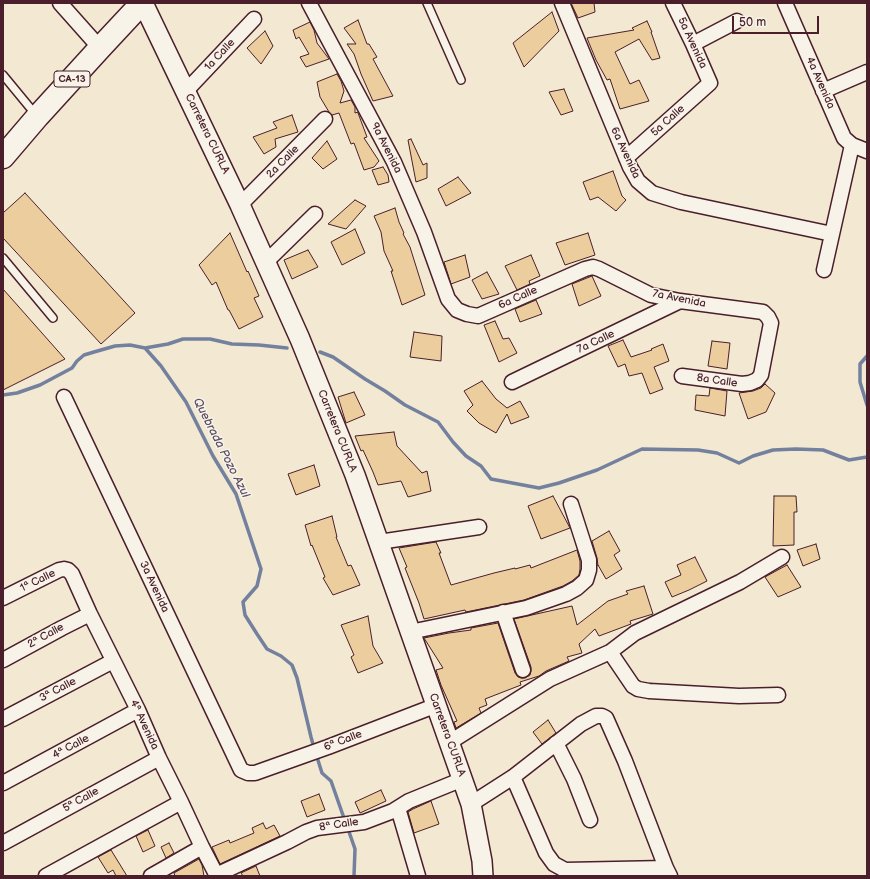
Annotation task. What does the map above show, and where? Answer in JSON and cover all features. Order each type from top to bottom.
[{"type":"main road","name":"CA-13","points":[[3,156],[100,48],[143,3]]},
{"type":"main road","name":"Carretera CURLA","points":[[143,3],[240,204],[300,339],[356,476],[471,804],[482,861],[483,876]]},
{"type":"street","points":[[60,3],[100,48]]},
{"type":"street","name":"9a Avenida","points":[[310,3],[394,162],[424,232],[448,299]]},
{"type":"street","name":"6a Avenida","points":[[562,3],[626,158],[638,181],[652,193],[681,202],[832,234]]},
{"type":"street","name":"5a Avenida","points":[[673,3],[710,83]]},
{"type":"street","name":"4a Avenida","points":[[785,3],[844,138],[852,145]]},
{"type":"street","name":"1a Calle","points":[[186,91],[254,19]]},
{"type":"street","points":[[693,44],[737,21]]},
{"type":"street","points":[[823,91],[867,72]]},
{"type":"street","name":"5a Calle","points":[[626,158],[710,83]]},
{"type":"street","name":"2a Calle","points":[[240,204],[325,119]]},
{"type":"street","points":[[824,270],[852,145],[867,151]]},
{"type":"street","points":[[266,262],[315,214]]},
{"type":"street","name":"6a Calle","points":[[448,299],[457,310],[478,316],[585,269],[593,268]]},
{"type":"street","name":"7a Avenida","points":[[593,268],[599,269],[651,295],[680,301],[763,312],[768,317]]},
{"type":"street","name":"7a Calle","points":[[512,382],[680,301]]},
{"type":"street","name":"8a Calle","points":[[682,376],[742,384],[750,384],[757,380],[761,375],[771,323],[768,317]]},
{"type":"street","name":"3a Avenida","points":[[64,397],[240,770],[248,773]]},
{"type":"street","points":[[410,632],[526,608],[566,594],[577,588],[586,580],[589,570],[589,560],[571,504]]},
{"type":"street","points":[[379,542],[479,527]]},
{"type":"street","points":[[450,742],[550,680],[610,652],[635,633],[740,582],[782,557]]},
{"type":"street","name":"1ª Calle","points":[[3,598],[59,570],[68,570],[72,574]]},
{"type":"street","name":"4ª Avenida","points":[[72,574],[216,875]]},
{"type":"street","points":[[503,612],[523,670]]},
{"type":"street","name":"2ª Calle","points":[[3,660],[90,614]]},
{"type":"street","points":[[610,652],[633,686],[649,691],[739,696],[778,695]]},
{"type":"street","name":"3ª Calle","points":[[3,719],[114,661]]},
{"type":"street","name":"6ª Calle","points":[[248,773],[255,773],[322,749],[436,705]]},
{"type":"street","name":"4ª Calle","points":[[3,783],[138,710]]},
{"type":"street","points":[[471,804],[513,777],[581,724],[596,716],[602,716],[606,718],[625,761],[668,872],[565,870],[554,864],[546,854],[513,777]]},
{"type":"street","points":[[556,743],[574,779],[590,820]]},
{"type":"street","name":"5ª Calle","points":[[3,843],[160,758]]},
{"type":"street","name":"8ª Calle","points":[[216,875],[306,832],[317,828],[364,822],[393,811],[409,801],[463,779]]},
{"type":"street","points":[[46,876],[182,802]]},
{"type":"street","points":[[398,808],[418,876]]},
{"type":"street","points":[[151,876],[202,847]]},
{"type":"lane","points":[[428,3],[461,80]]},
{"type":"lane","points":[[3,76],[38,116]]},
{"type":"lane","points":[[3,258],[53,318]]},
{"type":"building","points":[[571,3],[594,3],[595,12],[578,18]]},
{"type":"building","points":[[552,12],[559,31],[524,67],[513,43]]},
{"type":"building","points":[[358,20],[367,44],[369,44],[377,57],[373,59],[393,96],[373,101],[354,54],[347,44],[356,44],[344,28]]},
{"type":"building","points":[[647,21],[660,58],[652,60],[639,39],[615,52],[630,84],[639,80],[649,101],[620,109],[610,79],[607,80],[596,60],[587,38],[634,30],[632,28]]},
{"type":"building","points":[[310,22],[314,30],[317,43],[329,59],[306,67],[300,57],[309,54],[299,37],[296,39],[293,30]]},
{"type":"building","points":[[265,31],[273,46],[261,64],[247,48]]},
{"type":"building","points":[[337,74],[344,91],[340,103],[351,100],[355,107],[355,113],[358,112],[367,137],[364,138],[379,161],[374,167],[364,170],[354,143],[351,144],[339,113],[332,115],[320,97],[317,82]]},
{"type":"building","points":[[564,89],[573,111],[561,115],[549,92]]},
{"type":"building","points":[[292,115],[298,132],[275,139],[276,147],[264,154],[253,137],[277,128],[273,122]]},
{"type":"building","points":[[411,139],[423,165],[427,163],[427,178],[416,182],[408,140]]},
{"type":"building","points":[[327,141],[337,159],[323,169],[312,158]]},
{"type":"building","points":[[383,167],[388,175],[389,182],[378,185],[372,170]]},
{"type":"building","points":[[613,171],[622,196],[626,200],[616,211],[598,197],[590,200],[583,182]]},
{"type":"building","points":[[458,177],[471,193],[446,206],[438,189]]},
{"type":"building","points":[[25,193],[135,313],[101,344],[3,238],[3,213]]},
{"type":"building","points":[[355,200],[366,206],[346,229],[328,224]]},
{"type":"building","points":[[395,208],[404,233],[403,234],[410,247],[425,295],[402,305],[391,271],[393,271],[384,251],[381,232],[374,216]]},
{"type":"building","points":[[355,229],[365,253],[342,265],[331,242]]},
{"type":"building","points":[[230,233],[259,296],[254,298],[263,317],[239,329],[228,310],[216,282],[212,285],[199,265]]},
{"type":"building","points":[[588,233],[595,255],[565,265],[556,243]]},
{"type":"building","points":[[308,250],[318,267],[292,279],[284,260]]},
{"type":"building","points":[[465,255],[470,277],[451,284],[444,262]]},
{"type":"building","points":[[531,255],[540,276],[529,281],[530,284],[517,290],[505,266]]},
{"type":"building","points":[[487,272],[499,294],[482,299],[472,280]]},
{"type":"building","points":[[592,276],[601,296],[579,306],[572,284]]},
{"type":"building","points":[[3,289],[65,359],[3,390]]},
{"type":"building","points":[[536,300],[542,314],[520,322],[515,309]]},
{"type":"building","points":[[495,321],[503,339],[509,338],[517,353],[499,362],[484,325]]},
{"type":"building","points":[[414,332],[442,336],[441,361],[410,357]]},
{"type":"building","points":[[623,340],[631,357],[652,350],[651,349],[663,344],[669,361],[654,367],[663,389],[650,394],[642,373],[629,376],[625,364],[618,367],[608,346]]},
{"type":"building","points":[[712,341],[730,343],[727,369],[708,366]]},
{"type":"building","points":[[482,381],[496,399],[507,408],[520,401],[529,417],[511,424],[507,414],[496,433],[479,423],[467,411],[473,405],[464,391]]},
{"type":"building","points":[[765,384],[775,393],[766,412],[748,419],[739,393],[753,391],[761,388]]},
{"type":"building","points":[[710,388],[727,391],[725,416],[695,410],[696,395],[709,396]]},
{"type":"building","points":[[354,392],[365,415],[346,423],[338,397]]},
{"type":"building","points":[[394,432],[397,446],[422,473],[427,471],[431,491],[408,497],[401,481],[378,485],[363,450],[361,451],[355,436]]},
{"type":"building","points":[[314,465],[320,486],[296,495],[288,474]]},
{"type":"building","points":[[553,496],[570,528],[541,539],[528,506]]},
{"type":"building","points":[[774,496],[796,496],[797,512],[794,512],[794,545],[773,546]]},
{"type":"building","points":[[332,516],[336,537],[348,566],[351,565],[360,585],[333,595],[323,578],[325,577],[312,545],[311,546],[305,525]]},
{"type":"building","points":[[609,531],[620,551],[614,555],[622,569],[606,579],[598,566],[592,541]]},
{"type":"building","points":[[436,542],[451,585],[515,568],[530,565],[531,568],[577,550],[580,561],[579,575],[563,586],[524,600],[424,619],[405,568],[407,567],[399,548]]},
{"type":"building","points":[[816,544],[820,559],[803,566],[797,550]]},
{"type":"building","points":[[695,557],[707,581],[672,597],[665,582],[681,575],[677,565]]},
{"type":"building","points":[[787,565],[801,587],[778,597],[765,577]]},
{"type":"building","points":[[644,586],[653,614],[630,621],[631,624],[599,636],[595,629],[579,644],[582,653],[567,657],[569,661],[546,671],[539,676],[520,682],[521,685],[485,699],[487,705],[479,708],[481,713],[456,728],[454,722],[457,721],[436,670],[443,668],[424,638],[471,630],[471,628],[498,623],[515,673],[518,677],[525,678],[530,675],[531,667],[514,619],[572,606],[577,625],[608,601],[628,594],[626,591]]},
{"type":"building","points":[[368,616],[373,646],[383,663],[358,673],[351,657],[354,655],[341,625]]},
{"type":"building","points":[[548,720],[556,733],[542,744],[533,732]]},
{"type":"building","points":[[381,790],[386,801],[360,813],[355,802]]},
{"type":"building","points":[[319,794],[325,810],[307,817],[301,801]]},
{"type":"building","points":[[431,801],[439,824],[414,833],[408,812]]},
{"type":"building","points":[[263,823],[266,829],[274,825],[280,836],[220,864],[212,847],[229,840],[230,843],[254,833],[252,828]]},
{"type":"building","points":[[148,830],[155,846],[143,852],[136,836]]},
{"type":"building","points":[[169,843],[174,853],[166,858],[161,847]]},
{"type":"building","points":[[111,850],[127,876],[116,876],[113,870],[108,873],[98,857]]},
{"type":"building","points":[[199,859],[204,876],[175,876],[174,873]]},
{"type":"building","points":[[256,866],[260,876],[243,876],[241,873]]},
{"type":"waterway","points":[[145,348],[168,344],[183,339],[210,339],[232,344],[287,348]]},
{"type":"waterway","name":"Quebrada Pozo Azul","points":[[3,395],[17,393],[40,385],[72,368],[84,355],[115,346],[130,345],[145,348],[161,366],[186,402],[213,456],[236,494],[261,569],[257,586],[243,602],[245,615],[267,649],[281,656],[292,665],[297,678],[314,748]]},
{"type":"waterway","points":[[320,352],[333,357],[405,405],[438,422],[466,456],[481,466],[491,479],[539,488],[597,470],[642,449],[698,450],[717,453],[739,463],[753,456],[773,450],[823,450],[849,460],[867,457]]},
{"type":"waterway","points":[[867,356],[860,364],[860,382],[867,405]]},
{"type":"waterway","name":"Quebrada Pozo Azul","points":[[316,754],[322,773],[331,781],[345,821]]},
{"type":"waterway","name":"Quebrada Pozo Azul","points":[[347,826],[355,849],[354,876]]}]
